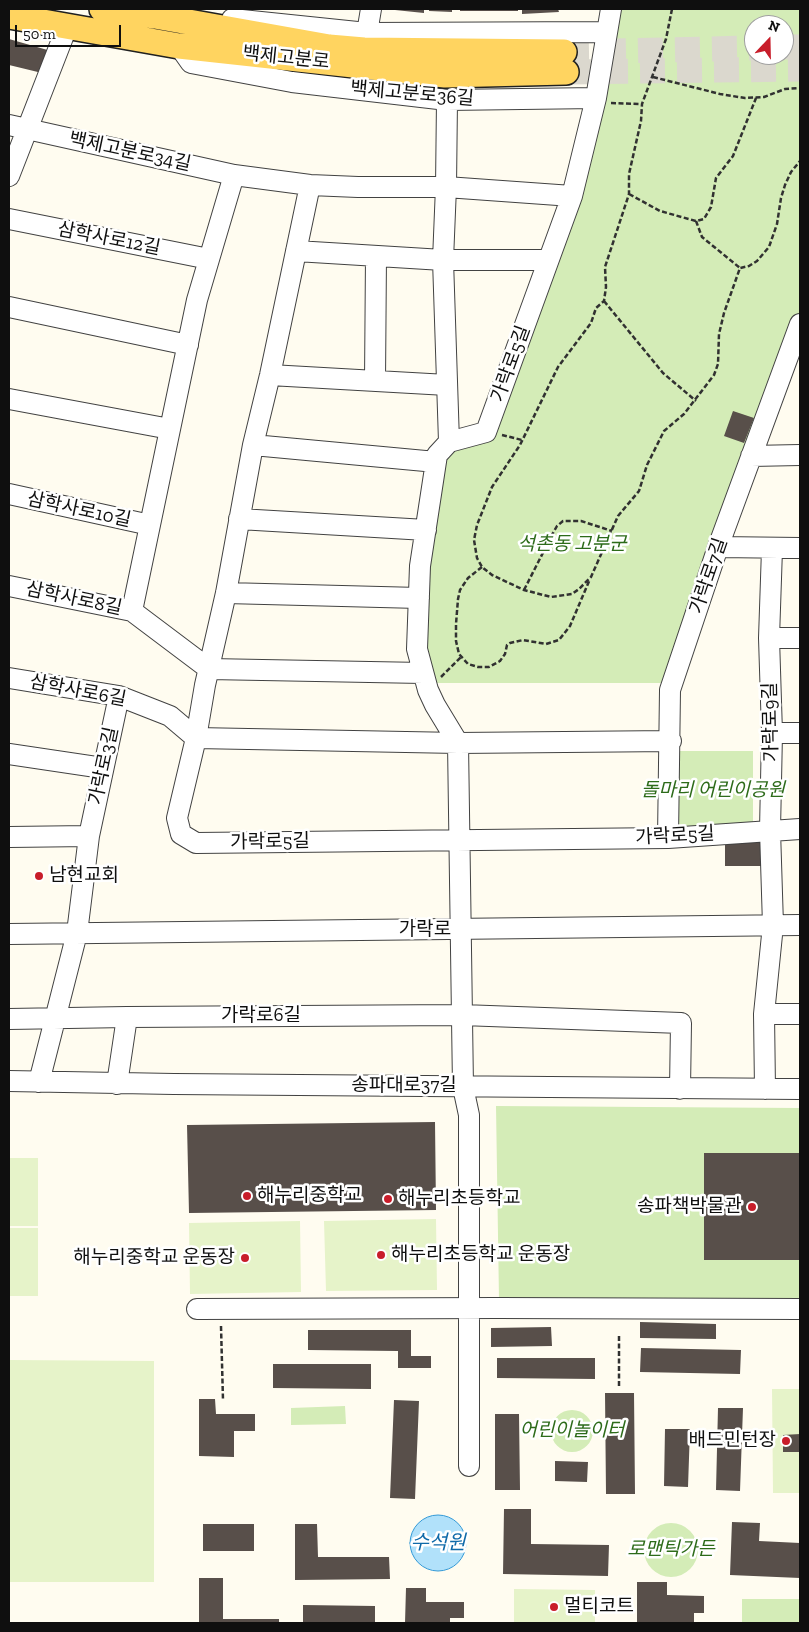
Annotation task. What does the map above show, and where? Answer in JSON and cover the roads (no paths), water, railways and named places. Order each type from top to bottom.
[{"type":"main road","name":"백제고분로","points":[[9,16],[179,46],[445,75],[565,62],[329,47],[102,9]]},
{"type":"street","points":[[367,33],[371,9]]},
{"type":"street","name":"가락로5길","points":[[449,442],[486,432],[572,196],[595,101],[611,9]]},
{"type":"street","points":[[186,22],[215,17],[367,33],[607,32]]},
{"type":"street","points":[[9,176],[18,127],[67,27]]},
{"type":"street","name":"백제고분로36길","points":[[179,46],[191,63],[292,82],[447,100],[595,101]]},
{"type":"street","points":[[447,100],[443,260],[449,442],[437,455],[420,566],[417,649],[426,682],[435,705],[458,743],[463,1087],[468,1115],[469,1466]]},
{"type":"street","name":"백제고분로34길","points":[[18,127],[234,175],[310,185]]},
{"type":"street","points":[[132,611],[197,300],[234,175]]},
{"type":"street","points":[[310,185],[446,187],[572,196]]},
{"type":"street","name":"가락로5길","points":[[310,185],[270,375],[253,445],[226,593],[196,738],[177,818],[181,834],[196,843],[668,838],[800,829]]},
{"type":"street","name":"삼학사로12길","points":[[9,220],[209,259]]},
{"type":"street","points":[[296,251],[443,260],[548,260]]},
{"type":"street","points":[[376,256],[376,381]]},
{"type":"street","points":[[9,308],[188,345]]},
{"type":"street","name":"가락로7길","points":[[668,838],[671,741],[670,690],[751,456],[793,366],[800,324]]},
{"type":"street","points":[[270,375],[447,385]]},
{"type":"street","points":[[9,399],[170,429]]},
{"type":"street","points":[[253,445],[436,462]]},
{"type":"street","points":[[751,456],[800,455]]},
{"type":"street","name":"삼학사로10길","points":[[9,494],[150,525]]},
{"type":"street","points":[[240,520],[426,530]]},
{"type":"street","points":[[718,547],[800,548]]},
{"type":"street","name":"가락로9길","points":[[772,549],[769,638],[772,733],[770,830],[773,925]]},
{"type":"street","name":"삼학사로8길","points":[[9,586],[132,611],[209,670]]},
{"type":"street","points":[[226,593],[419,598]]},
{"type":"street","points":[[769,638],[800,638]]},
{"type":"street","points":[[209,670],[426,682]]},
{"type":"street","name":"삼학사로6길","points":[[9,678],[119,696],[170,716],[196,738]]},
{"type":"street","name":"가락로3길","points":[[77,933],[89,836],[102,768],[119,696]]},
{"type":"street","points":[[772,733],[800,732]]},
{"type":"street","points":[[196,738],[458,743],[671,741]]},
{"type":"street","points":[[9,754],[102,768]]},
{"type":"street","points":[[9,837],[89,836]]},
{"type":"street","points":[[765,1089],[764,1014],[773,925]]},
{"type":"street","name":"가락로","points":[[9,934],[800,925]]},
{"type":"street","points":[[39,1082],[77,933]]},
{"type":"street","points":[[764,1014],[800,1014]]},
{"type":"street","name":"가락로6길","points":[[9,1019],[462,1015],[681,1022],[680,1089]]},
{"type":"street","points":[[117,1084],[127,1017]]},
{"type":"street","name":"송파대로37길","points":[[9,1082],[800,1089]]},
{"type":"street","points":[[197,1309],[800,1309]]},
{"type":"water","name":"수석원","points":[[438,1515],[453,1520],[461,1528],[466,1543],[461,1558],[453,1566],[438,1571],[423,1566],[415,1558],[410,1543],[415,1528],[423,1520]]},
{"type":"tunnel","points":[[794,47],[800,47]]},
{"type":"tunnel","points":[[564,52],[744,48]]},
{"type":"tunnel","points":[[566,72],[800,69]]},
{"type":"place","name":"남현교회","points":[[39,876]]},
{"type":"place","name":"해누리중학교","points":[[247,1196]]},
{"type":"place","name":"해누리초등학교","points":[[388,1199]]},
{"type":"place","name":"송파책박물관","points":[[752,1207]]},
{"type":"place","name":"해누리초등학교 운동장","points":[[381,1255]]},
{"type":"place","name":"해누리중학교 운동장","points":[[245,1258]]},
{"type":"place","name":"배드민턴장","points":[[786,1441]]},
{"type":"place","name":"멀티코트","points":[[554,1607]]},
{"type":"park label","name":"석촌동 고분군","points":[[572,545]]},
{"type":"park label","name":"돌마리 어린이공원","points":[[713,791]]},
{"type":"park label","name":"어린이놀이터","points":[[572,1431]]},
{"type":"park label","name":"로맨틱가든","points":[[671,1550]]}]
